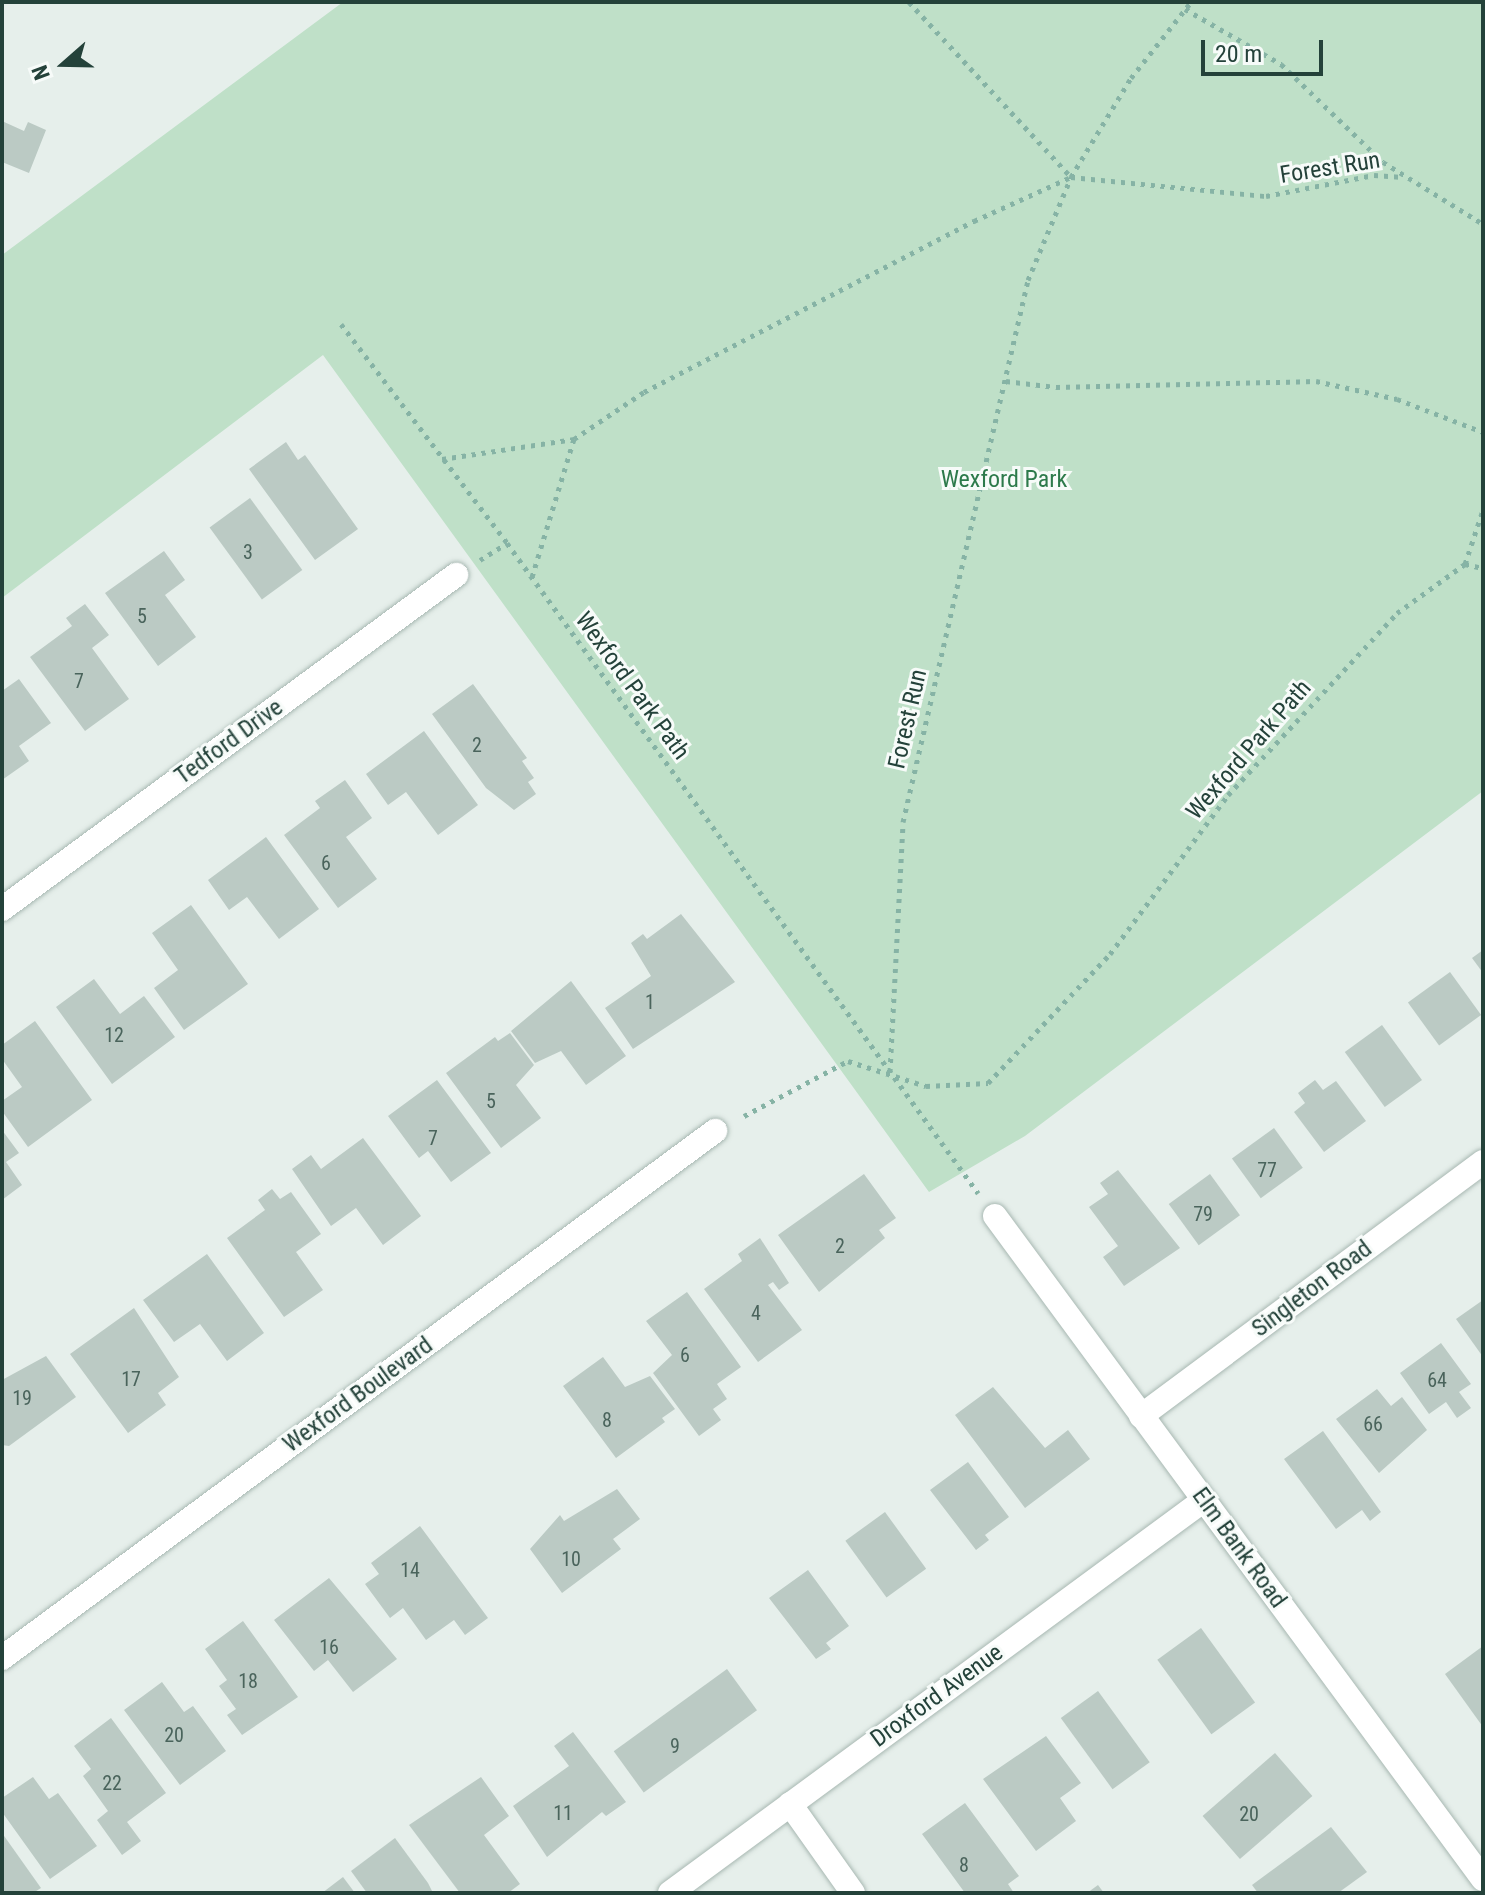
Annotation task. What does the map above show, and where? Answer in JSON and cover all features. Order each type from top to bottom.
[{"type":"street","name":"Tedford Drive","points":[[2,909],[456,575]]},
{"type":"street","name":"Wexford Boulevard","points":[[2,1658],[715,1131]]},
{"type":"street","name":"Singleton Road","points":[[1141,1416],[1483,1162]]},
{"type":"street","name":"Elm Bank Road","points":[[995,1216],[1483,1879]]},
{"type":"street","name":"Droxford Avenue","points":[[670,1893],[1204,1500]]},
{"type":"street","points":[[790,1804],[853,1893]]},
{"type":"path","points":[[909,2],[1071,177]]},
{"type":"path","name":"Forest Run","points":[[890,1072],[903,822],[1028,280],[1071,177],[1131,78],[1191,2]]},
{"type":"path","name":"Forest Run","points":[[1185,9],[1281,64],[1403,177],[1483,224]]},
{"type":"path","name":"Forest Run","points":[[442,459],[574,439],[644,392],[974,221],[1071,177],[1266,196],[1374,175],[1403,177]]},
{"type":"path","name":"Wexford Park Path","points":[[341,324],[532,577],[995,1216]]},
{"type":"path","points":[[1006,381],[1056,387],[1316,381],[1397,399],[1483,432]]},
{"type":"path","points":[[532,577],[574,439]]},
{"type":"path","points":[[1483,510],[1465,564],[1483,568]]},
{"type":"path","name":"Wexford Park Path","points":[[715,1131],[848,1061],[926,1086],[988,1083],[1110,954],[1228,795],[1397,613],[1465,564]]},
{"type":"green space","name":"Wexford Park","points":[[343,2],[1483,2],[1483,791],[1025,1136],[929,1192],[323,355],[2,598],[2,255]]},
{"type":"building","points":[[2,121],[24,131],[28,122],[46,130],[29,173],[2,162]]},
{"type":"building","points":[[286,442],[298,460],[305,455],[358,529],[315,560],[249,469]]},
{"type":"building","points":[[250,498],[302,570],[262,599],[210,527]]},
{"type":"building","points":[[164,551],[185,580],[165,595],[196,637],[158,666],[105,593]]},
{"type":"building","points":[[85,604],[109,635],[92,648],[129,699],[85,731],[30,657],[72,626],[66,618]]},
{"type":"building","points":[[19,679],[51,723],[19,746],[29,761],[2,780],[2,691]]},
{"type":"building","points":[[473,684],[527,758],[522,761],[534,778],[528,782],[536,794],[514,810],[486,788],[432,714]]},
{"type":"building","points":[[424,731],[478,805],[438,835],[406,792],[388,805],[366,774]]},
{"type":"building","points":[[345,780],[372,818],[346,837],[377,879],[338,908],[284,835],[320,808],[315,801]]},
{"type":"building","points":[[266,837],[319,909],[279,939],[247,897],[229,910],[208,880]]},
{"type":"building","points":[[191,905],[248,984],[184,1030],[154,988],[178,970],[152,933]]},
{"type":"building","points":[[681,914],[735,982],[633,1049],[605,1008],[651,976],[631,943],[643,934],[647,939]]},
{"type":"building","points":[[1483,950],[1483,973],[1472,958]]},
{"type":"building","points":[[1450,972],[1481,1015],[1439,1045],[1408,1003]]},
{"type":"building","points":[[94,979],[120,1014],[144,996],[175,1037],[112,1084],[56,1007]]},
{"type":"building","points":[[571,981],[626,1056],[586,1085],[561,1051],[535,1063],[511,1031]]},
{"type":"building","points":[[35,1021],[92,1100],[28,1147],[2,1111],[2,1101],[22,1087],[2,1059],[2,1045]]},
{"type":"building","points":[[1382,1025],[1422,1080],[1385,1107],[1345,1052]]},
{"type":"building","points":[[510,1033],[534,1065],[516,1085],[541,1118],[501,1148],[446,1073],[495,1037],[498,1041]]},
{"type":"building","points":[[437,1080],[491,1153],[451,1182],[428,1151],[419,1158],[388,1116]]},
{"type":"building","points":[[1315,1080],[1323,1090],[1336,1081],[1366,1121],[1324,1152],[1294,1112],[1305,1103],[1298,1093]]},
{"type":"building","points":[[1274,1128],[1303,1168],[1261,1198],[1232,1159]]},
{"type":"building","points":[[2,1130],[19,1153],[6,1162],[22,1185],[2,1200]]},
{"type":"building","points":[[363,1138],[421,1216],[383,1245],[356,1208],[331,1226],[292,1169],[311,1155],[321,1169]]},
{"type":"building","points":[[1118,1170],[1180,1248],[1124,1286],[1103,1257],[1118,1246],[1089,1207],[1108,1194],[1100,1183]]},
{"type":"building","points":[[864,1174],[896,1218],[879,1230],[885,1238],[819,1292],[778,1235]]},
{"type":"building","points":[[1210,1174],[1240,1215],[1199,1245],[1169,1204]]},
{"type":"building","points":[[272,1189],[280,1199],[291,1192],[321,1234],[296,1252],[323,1290],[284,1317],[227,1238],[265,1210],[258,1200]]},
{"type":"building","points":[[760,1238],[789,1283],[779,1290],[773,1282],[768,1285],[802,1330],[758,1362],[704,1289],[742,1261],[738,1254]]},
{"type":"building","points":[[207,1254],[264,1333],[227,1361],[200,1324],[174,1342],[143,1300]]},
{"type":"building","points":[[687,1292],[741,1367],[717,1384],[727,1399],[713,1409],[721,1420],[699,1436],[653,1373],[672,1355],[646,1321]]},
{"type":"building","points":[[1483,1300],[1483,1357],[1456,1319]]},
{"type":"building","points":[[134,1308],[179,1377],[158,1393],[166,1405],[128,1433],[70,1354]]},
{"type":"building","points":[[1441,1343],[1471,1384],[1459,1392],[1471,1408],[1457,1418],[1446,1402],[1429,1414],[1400,1373]]},
{"type":"building","points":[[46,1356],[76,1397],[9,1446],[2,1445],[2,1380]]},
{"type":"building","points":[[603,1357],[625,1387],[650,1376],[675,1409],[662,1418],[665,1422],[616,1458],[563,1386]]},
{"type":"building","points":[[993,1387],[1045,1448],[1068,1430],[1090,1459],[1025,1508],[955,1415]]},
{"type":"building","points":[[1377,1389],[1391,1406],[1402,1397],[1427,1430],[1379,1473],[1336,1419]]},
{"type":"building","points":[[1323,1431],[1381,1512],[1370,1521],[1362,1510],[1336,1529],[1284,1459]]},
{"type":"building","points":[[968,1462],[1009,1517],[985,1535],[989,1540],[976,1550],[930,1490]]},
{"type":"building","points":[[617,1489],[640,1519],[613,1539],[621,1549],[562,1593],[530,1549],[560,1515],[564,1521]]},
{"type":"building","points":[[885,1512],[926,1569],[887,1597],[845,1541]]},
{"type":"building","points":[[420,1526],[488,1618],[465,1635],[454,1620],[426,1640],[403,1608],[390,1618],[365,1584],[379,1574],[371,1563]]},
{"type":"building","points":[[808,1570],[849,1626],[826,1643],[831,1649],[816,1659],[769,1598]]},
{"type":"building","points":[[329,1578],[397,1659],[353,1692],[328,1660],[314,1671],[274,1620]]},
{"type":"building","points":[[243,1621],[298,1697],[242,1735],[227,1715],[236,1709],[219,1686],[227,1680],[205,1649]]},
{"type":"building","points":[[1201,1628],[1255,1702],[1211,1734],[1157,1660]]},
{"type":"building","points":[[1483,1646],[1483,1727],[1445,1674]]},
{"type":"building","points":[[727,1669],[757,1710],[644,1793],[614,1751]]},
{"type":"building","points":[[162,1682],[184,1712],[193,1706],[226,1751],[180,1785],[124,1710]]},
{"type":"building","points":[[1098,1691],[1150,1762],[1113,1789],[1061,1718]]},
{"type":"building","points":[[111,1718],[166,1793],[127,1822],[141,1841],[122,1855],[97,1820],[108,1811],[83,1776],[91,1769],[74,1746]]},
{"type":"building","points":[[573,1732],[626,1802],[606,1816],[602,1812],[547,1857],[513,1806],[569,1766],[554,1746]]},
{"type":"building","points":[[1046,1736],[1081,1783],[1060,1798],[1076,1821],[1036,1851],[983,1779]]},
{"type":"building","points":[[1275,1753],[1312,1796],[1240,1859],[1203,1816]]},
{"type":"building","points":[[33,1777],[49,1799],[58,1793],[97,1846],[50,1879],[2,1812],[2,1798]]},
{"type":"building","points":[[481,1777],[509,1816],[484,1835],[520,1884],[508,1893],[460,1893],[409,1825]]},
{"type":"building","points":[[965,1803],[1019,1876],[1008,1884],[1014,1893],[965,1893],[922,1834]]},
{"type":"building","points":[[1331,1827],[1367,1872],[1338,1893],[1258,1893],[1252,1885]]},
{"type":"building","points":[[2,1833],[41,1888],[33,1893],[2,1893]]},
{"type":"building","points":[[395,1838],[433,1893],[367,1893],[351,1871]]},
{"type":"building","points":[[343,1877],[355,1893],[322,1893]]},
{"type":"building","points":[[1098,1885],[1104,1893],[1087,1893]]}]
